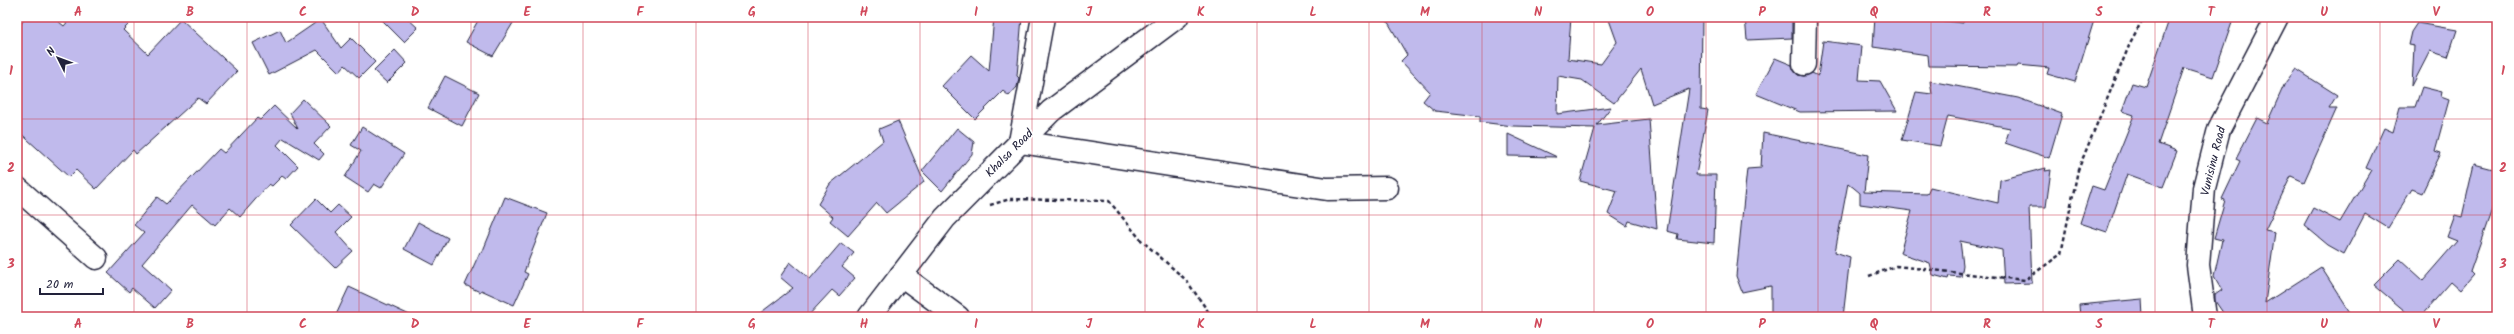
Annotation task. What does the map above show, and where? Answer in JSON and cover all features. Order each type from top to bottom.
[{"type":"street","points":[[1043,17],[1020,142],[1327,189],[1387,188]]},
{"type":"street","name":"Khalsa Road","points":[[869,317],[945,218],[1020,142],[1052,111],[1177,17]]},
{"type":"street","points":[[1804,64],[1805,17]]},
{"type":"street","name":"Vunisinu Road","points":[[2205,317],[2198,265],[2204,188],[2219,130],[2276,17]]},
{"type":"street","points":[[17,188],[96,258]]},
{"type":"street","points":[[901,275],[958,317]]},
{"type":"path","points":[[1869,276],[1896,266],[2025,280],[2061,254],[2078,170],[2131,41],[2144,17]]},
{"type":"path","points":[[988,205],[1010,199],[1109,201],[1141,240],[1186,280],[1212,317]]},
{"type":"building","points":[[26,17],[53,17],[64,26],[72,17],[136,17],[123,30],[148,54],[181,19],[237,71],[206,104],[198,98],[136,154],[133,150],[96,189],[76,170],[69,177],[17,130],[17,29]]},
{"type":"building","points":[[379,17],[406,17],[418,28],[404,42]]},
{"type":"building","points":[[480,17],[503,17],[513,23],[493,56],[466,42]]},
{"type":"building","points":[[994,17],[1022,17],[1017,76],[1019,78],[1017,87],[1009,96],[1003,91],[975,119],[942,86],[971,55],[989,71]]},
{"type":"building","points":[[1385,17],[1571,17],[1568,59],[1601,64],[1617,42],[1608,17],[1702,17],[1701,109],[1708,110],[1696,175],[1716,175],[1714,243],[1677,239],[1678,234],[1667,231],[1689,89],[1652,104],[1641,69],[1614,103],[1582,80],[1558,76],[1557,114],[1611,107],[1597,125],[1649,119],[1657,229],[1629,221],[1627,226],[1608,214],[1617,191],[1580,181],[1595,128],[1513,126],[1480,122],[1480,116],[1435,111],[1423,101],[1430,92],[1401,61],[1407,55]]},
{"type":"building","points":[[1745,17],[1792,17],[1792,38],[1747,40]]},
{"type":"building","points":[[1875,17],[1910,17],[1963,23],[1964,17],[2095,17],[2075,82],[2047,74],[2049,68],[2018,65],[2017,67],[1929,66],[1928,55],[1873,47]]},
{"type":"building","points":[[2170,17],[2234,17],[2213,77],[2184,68],[2158,144],[2177,151],[2163,187],[2127,174],[2107,232],[2080,223],[2092,186],[2104,190],[2134,115],[2122,111],[2132,83],[2146,87]]},
{"type":"building","points":[[321,19],[341,48],[351,38],[375,62],[359,78],[345,65],[339,72],[317,50],[269,75],[253,43],[280,30],[286,43]]},
{"type":"building","points":[[2417,23],[2457,30],[2448,57],[2430,51],[2412,86],[2414,46],[2408,45],[2411,32]]},
{"type":"building","points":[[1823,41],[1862,46],[1859,80],[1880,81],[1897,111],[1800,112],[1756,94],[1775,58],[1792,65],[1798,75],[1804,76],[1812,73],[1818,76]]},
{"type":"building","points":[[395,50],[407,63],[387,83],[374,71]]},
{"type":"building","points":[[2296,69],[2337,95],[2329,108],[2337,108],[2304,182],[2291,176],[2265,230],[2275,232],[2265,303],[2321,267],[2353,317],[2226,317],[2215,301],[2215,295],[2222,290],[2214,276],[2222,240],[2214,238],[2225,200],[2222,199],[2240,161],[2236,159],[2257,118],[2267,123],[2285,83]]},
{"type":"building","points":[[445,76],[479,93],[462,126],[428,108]]},
{"type":"building","points":[[1930,81],[2018,98],[2062,114],[2049,158],[2005,143],[2010,128],[1948,116],[1940,146],[1902,140],[1916,92],[1932,94]]},
{"type":"building","points":[[2422,87],[2442,92],[2441,97],[2449,100],[2435,151],[2441,153],[2422,193],[2412,189],[2388,228],[2365,214],[2344,254],[2328,245],[2304,225],[2313,208],[2340,222],[2371,170],[2366,168],[2384,128],[2393,132],[2400,107],[2415,107]]},
{"type":"building","points":[[303,99],[331,126],[314,144],[324,154],[319,160],[283,138],[277,145],[298,166],[286,179],[282,176],[272,186],[269,184],[240,217],[230,208],[215,225],[192,205],[142,264],[171,290],[155,308],[132,288],[129,292],[108,273],[144,233],[134,225],[157,197],[166,204],[219,149],[224,153],[257,118],[260,120],[274,106],[298,129],[290,113]]},
{"type":"building","points":[[898,121],[924,182],[886,213],[877,203],[848,236],[830,221],[833,217],[818,204],[830,184],[883,141],[879,129]]},
{"type":"building","points":[[362,127],[404,154],[381,188],[374,184],[368,192],[345,177],[361,151],[351,145]]},
{"type":"building","points":[[957,128],[974,142],[972,154],[942,191],[922,171]]},
{"type":"building","points":[[1763,133],[1868,155],[1864,192],[1927,194],[1930,187],[1998,203],[2000,180],[2046,168],[2045,171],[2051,170],[2046,207],[2029,207],[2032,283],[2004,284],[2002,250],[1960,241],[1963,265],[1961,277],[1949,276],[1948,279],[1933,275],[1930,263],[1900,253],[1912,211],[1860,204],[1860,193],[1848,183],[1835,252],[1850,257],[1843,317],[1771,317],[1771,286],[1742,292],[1736,276],[1747,169],[1761,168]]},
{"type":"building","points":[[1508,134],[1557,157],[1508,156]]},
{"type":"building","points":[[2474,164],[2497,170],[2497,195],[2470,272],[2473,275],[2460,290],[2451,282],[2420,317],[2412,317],[2374,285],[2400,259],[2423,280],[2457,241],[2447,237],[2455,215],[2462,217]]},
{"type":"building","points":[[505,197],[547,213],[524,272],[528,274],[514,305],[481,290],[480,292],[465,285],[480,252],[482,253]]},
{"type":"building","points":[[316,199],[330,213],[338,205],[351,217],[336,232],[353,251],[335,268],[291,225]]},
{"type":"building","points":[[418,222],[448,238],[434,265],[404,249]]},
{"type":"building","points":[[841,243],[854,253],[842,267],[855,278],[839,296],[832,290],[807,317],[755,317],[793,288],[780,277],[790,262],[810,279]]},
{"type":"building","points":[[349,287],[414,317],[335,317]]},
{"type":"building","points":[[2142,299],[2143,317],[2080,317],[2079,305]]}]
